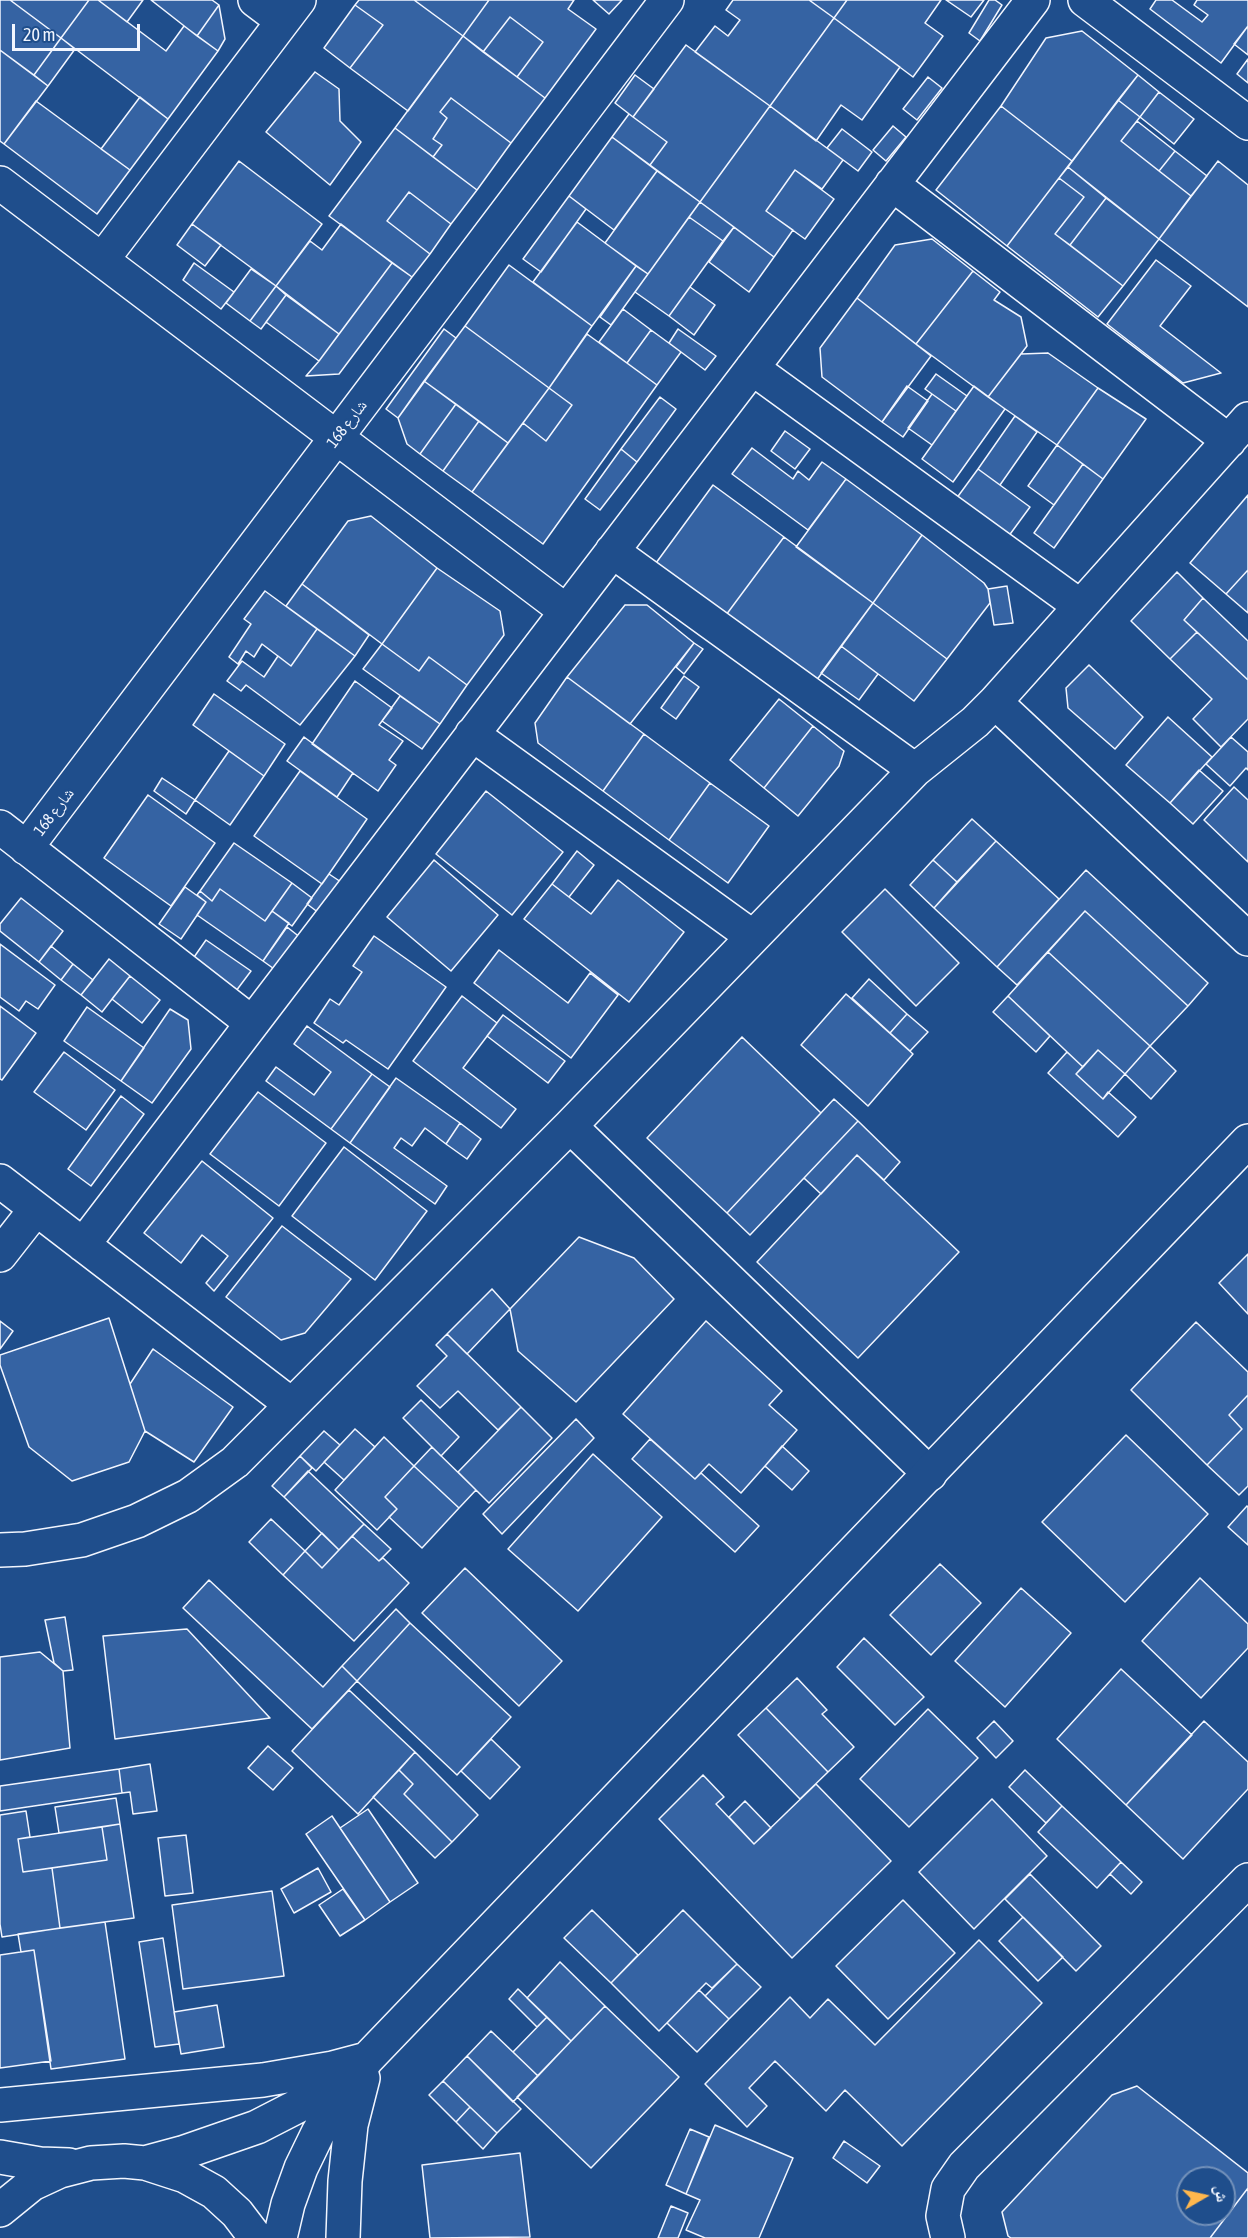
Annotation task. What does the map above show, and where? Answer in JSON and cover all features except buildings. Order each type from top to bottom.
[{"type":"street","points":[[102,260],[291,11],[255,0]]},
{"type":"street","name":"شارع 168","points":[[26,848],[667,0]]},
{"type":"street","points":[[83,1245],[1033,0]]},
{"type":"street","points":[[1085,0],[1248,123]]},
{"type":"street","points":[[0,183],[566,611]]},
{"type":"street","points":[[0,1550],[25,1549],[82,1540],[137,1521],[188,1496],[235,1462],[570,1126],[915,770],[975,722],[995,702],[1238,430],[892,184]]},
{"type":"street","points":[[752,368],[1080,606]]},
{"type":"street","points":[[612,551],[915,770]]},
{"type":"street","points":[[995,702],[1248,939]]},
{"type":"street","points":[[472,734],[753,937]]},
{"type":"street","points":[[0,827],[252,1023]]},
{"type":"street","points":[[570,1126],[930,1473]]},
{"type":"street","points":[[145,2163],[192,2150],[266,2122],[327,2091],[367,2059],[1248,1141]]},
{"type":"street","points":[[0,1181],[292,1405]]},
{"type":"street","points":[[0,1255],[36,1209]]},
{"type":"street","points":[[948,2238],[943,2216],[948,2189],[964,2166],[1248,1880]]},
{"type":"street","points":[[0,2105],[263,2080],[333,2068],[367,2059]]},
{"type":"street","points":[[280,2238],[298,2177],[314,2142],[338,2100],[367,2059]]},
{"type":"street","points":[[343,2238],[345,2181],[351,2125],[367,2059]]},
{"type":"street","points":[[0,2157],[40,2164],[80,2166]]},
{"type":"street","points":[[0,2210],[32,2184],[60,2171],[91,2163],[124,2161],[145,2163],[185,2176],[213,2192],[237,2213],[256,2238]]}]
